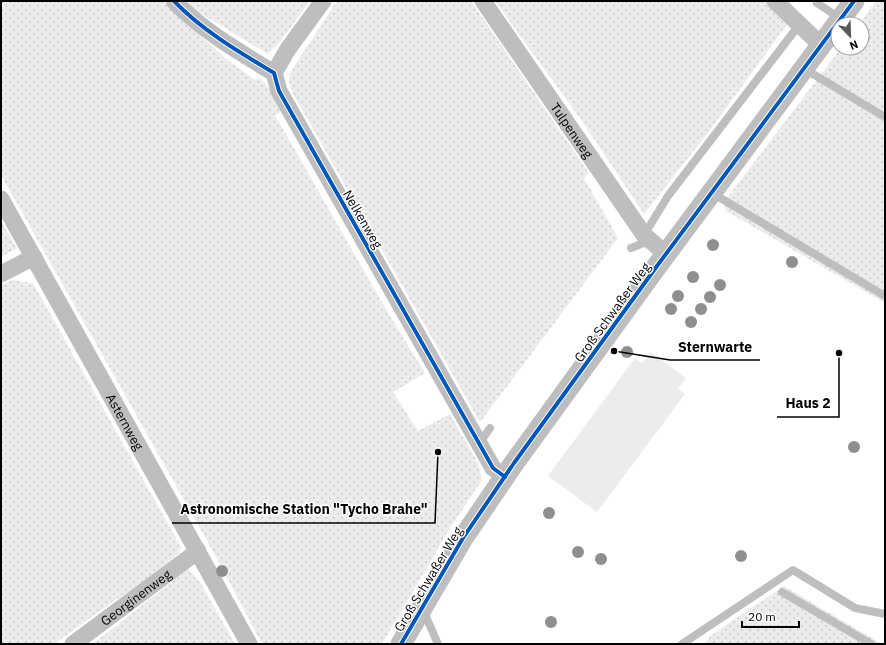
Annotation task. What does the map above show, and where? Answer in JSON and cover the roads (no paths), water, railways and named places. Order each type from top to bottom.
[{"type":"street","points":[[174,1],[183,10],[224,42],[274,73],[288,48],[323,1]]},
{"type":"street","name":"Tulpenweg","points":[[483,1],[646,238],[666,254]]},
{"type":"street","points":[[775,1],[798,26],[821,45]]},
{"type":"street","name":"Groß Schwaßer Weg","points":[[843,16],[854,1]]},
{"type":"street","name":"Groß Schwaßer Weg","points":[[401,644],[463,538],[504,477],[666,254],[830,33]]},
{"type":"street","name":"Nelkenweg","points":[[274,73],[280,91],[479,444],[493,468],[504,477]]},
{"type":"street","name":"Asternweg","points":[[1,199],[249,644]]},
{"type":"street","points":[[1,274],[34,257]]},
{"type":"street","name":"Georginenweg","points":[[73,644],[198,551]]},
{"type":"lane","points":[[817,3],[836,16]]},
{"type":"lane","points":[[631,248],[646,238],[668,196],[798,26]]},
{"type":"lane","points":[[803,68],[885,117]]},
{"type":"lane","points":[[711,193],[885,296]]},
{"type":"lane","points":[[479,444],[490,428]]},
{"type":"lane","points":[[682,644],[793,570],[855,608],[885,614]]},
{"type":"lane","points":[[782,592],[872,644]]},
{"type":"lane","points":[[422,608],[438,644]]},
{"type":"place","name":"Sternwarte","points":[[614,351]]},
{"type":"place","name":"Haus 2","points":[[839,353]]},
{"type":"place","name":"Astronomische Station \"Tycho Brahe\"","points":[[438,452]]}]
